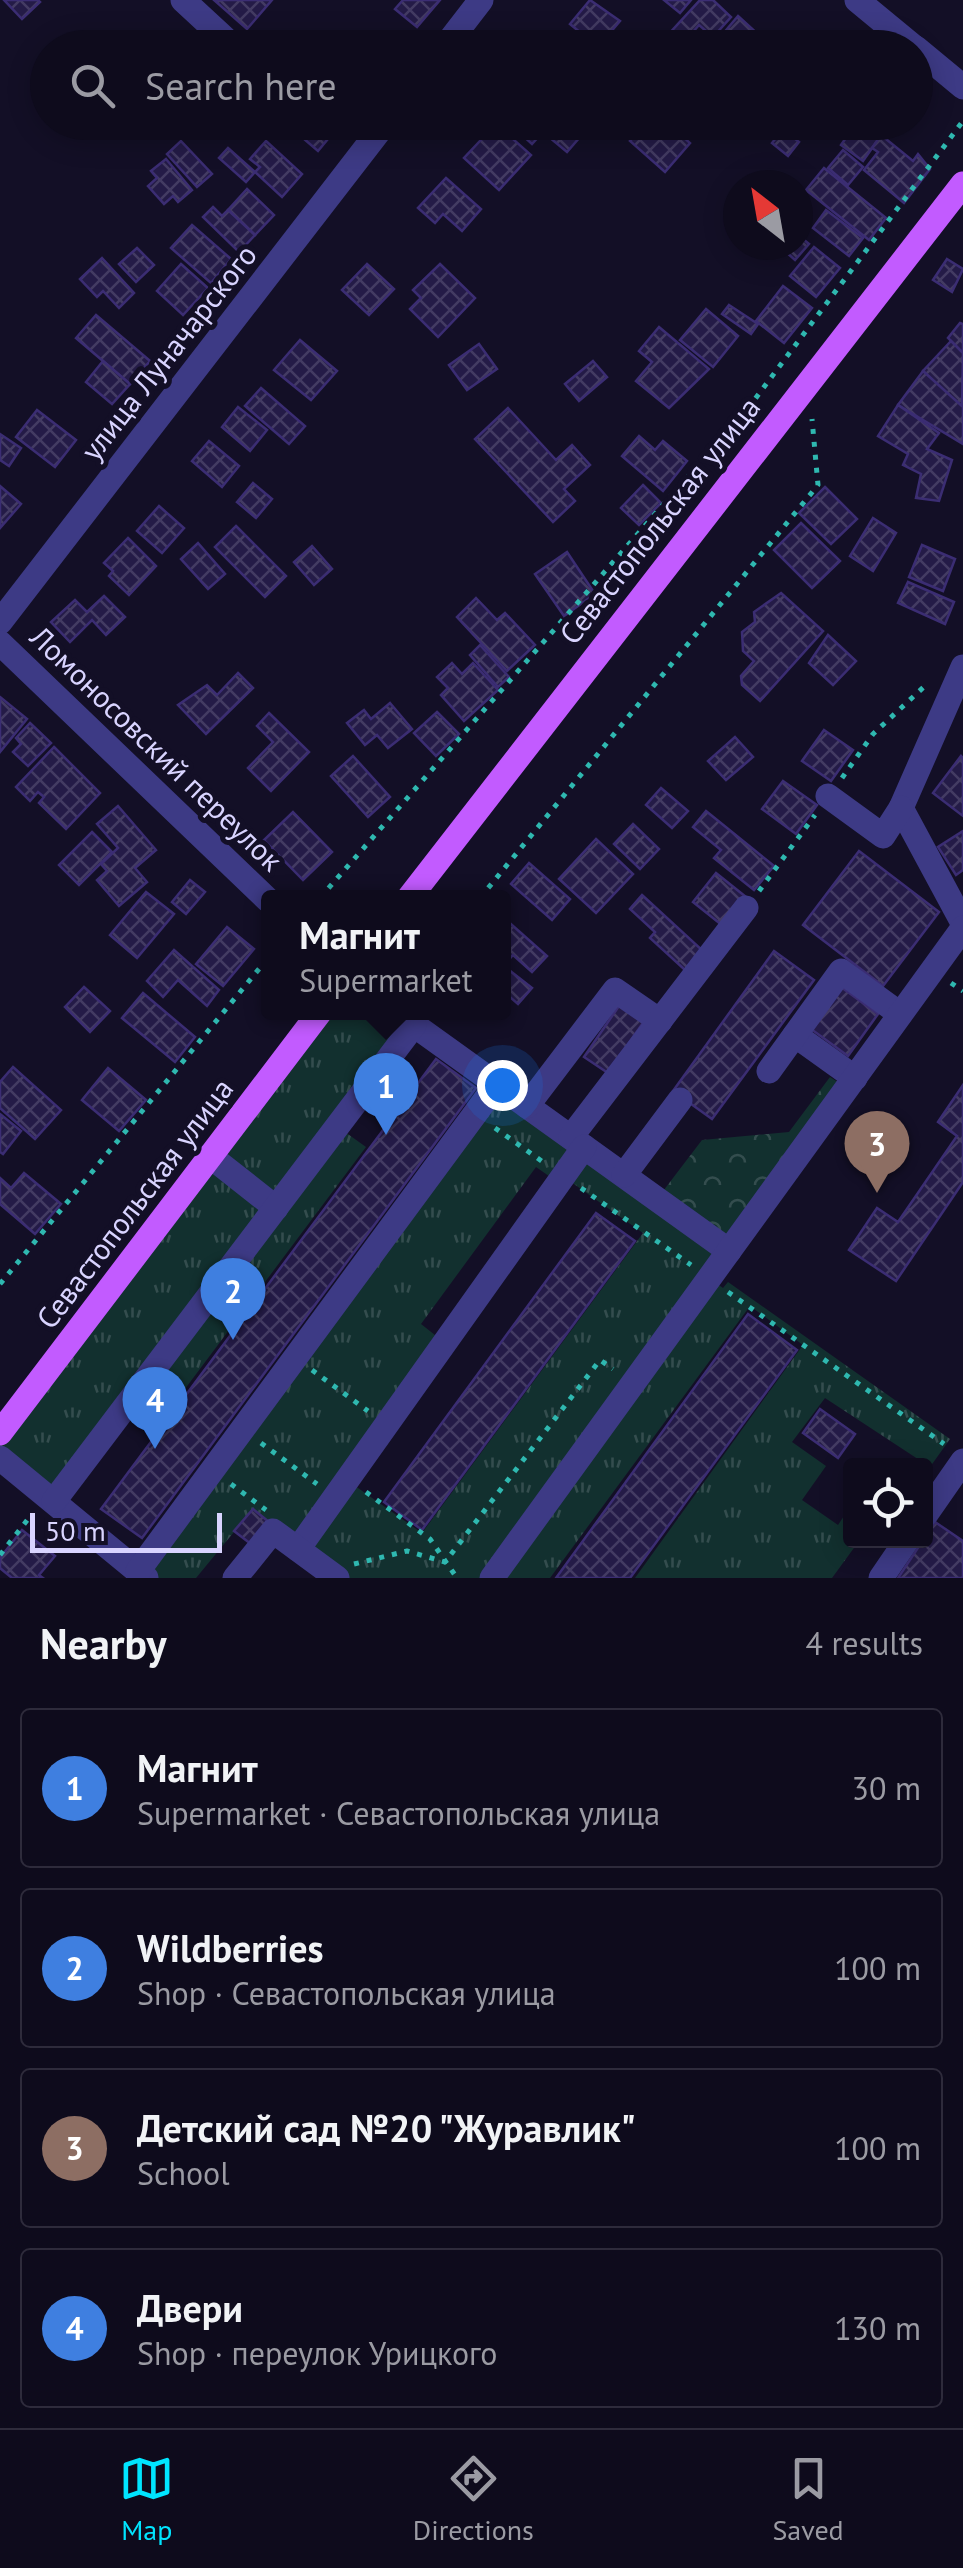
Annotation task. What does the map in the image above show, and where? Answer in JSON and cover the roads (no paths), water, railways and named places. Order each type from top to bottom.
[{"type":"main road","name":"Севастопольская улица","points":[[415,890],[963,184]]},
{"type":"main road","name":"Севастопольская улица","points":[[0,1433],[314,1020]]},
{"type":"street","points":[[183,0],[215,30]]},
{"type":"street","points":[[458,30],[481,0]]},
{"type":"street","points":[[857,0],[893,30]]},
{"type":"street","points":[[933,63],[963,87]]},
{"type":"street","name":"улица Луначарского","points":[[0,622],[372,140]]},
{"type":"street","name":"Ломоносовский переулок","points":[[0,642],[261,893]]},
{"type":"street","points":[[828,796],[884,836],[901,808],[963,668]]},
{"type":"street","points":[[492,1578],[729,1251],[850,1092],[963,925],[901,808]]},
{"type":"street","points":[[302,1544],[660,1021],[746,908]]},
{"type":"street","points":[[769,1071],[842,972],[900,1014]]},
{"type":"street","points":[[527,1106],[615,990],[660,1021]]},
{"type":"street","points":[[50,1498],[276,1208],[404,1020]]},
{"type":"street","points":[[406,1020],[729,1251]]},
{"type":"street","points":[[795,1036],[850,1092]]},
{"type":"street","points":[[0,1458],[142,1575],[213,1470],[496,1084]]},
{"type":"street","points":[[624,1176],[680,1100]]},
{"type":"street","points":[[210,1156],[276,1208]]},
{"type":"street","points":[[933,1504],[963,1460]]},
{"type":"street","points":[[235,1578],[273,1530],[302,1544],[332,1574]]},
{"type":"street","points":[[881,1578],[902,1548]]},
{"type":"place","name":"Магнит","points":[[386,1135]]},
{"type":"place","name":"Детский сад №20 \"Журавлик\"","points":[[877,1193]]},
{"type":"place","name":"Wildberries","points":[[233,1340]]},
{"type":"place","name":"Двери","points":[[155,1449]]}]
